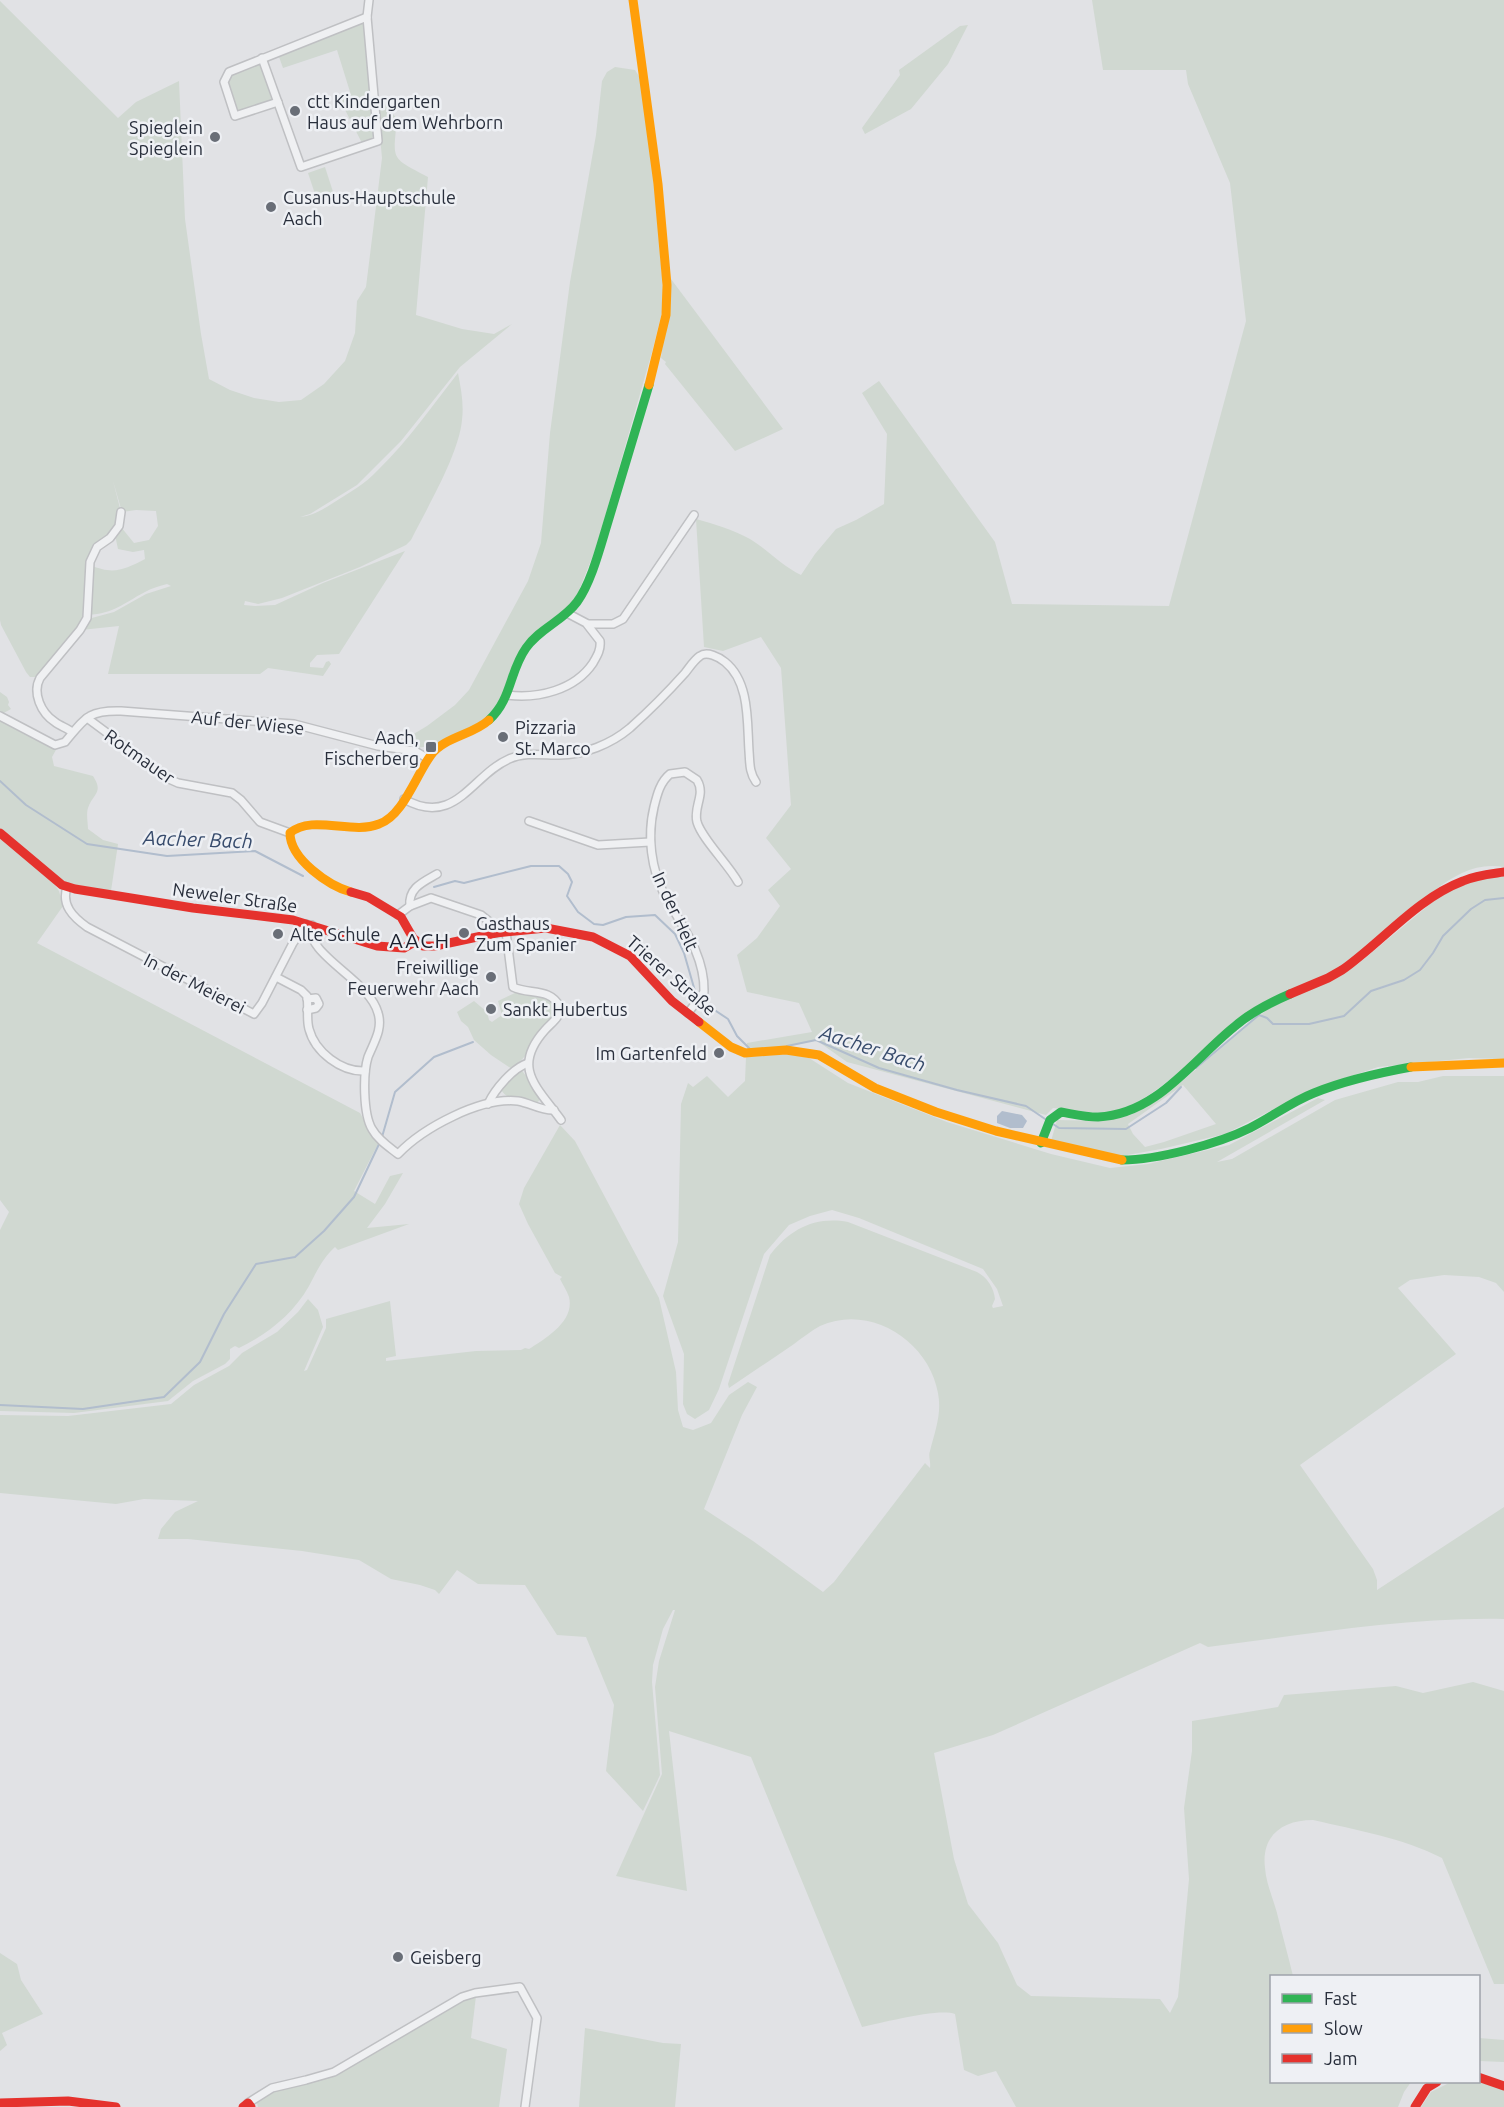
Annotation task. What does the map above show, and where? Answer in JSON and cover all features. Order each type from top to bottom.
[{"type":"main road","points":[[416,941],[398,915],[374,900],[345,891],[322,880],[299,855],[291,842],[290,834],[294,828],[303,826],[361,829],[376,826],[391,818],[427,758],[439,747],[489,722],[499,711],[525,648],[540,632],[567,613],[578,601],[600,547],[648,387],[666,315],[667,285],[658,184],[633,0]]},
{"type":"main road","name":"Neweler Straße","points":[[0,833],[48,874],[67,887],[193,908],[283,918],[376,946],[404,948],[416,941]]},
{"type":"main road","points":[[1041,1143],[1049,1120],[1061,1112],[1098,1117],[1111,1116],[1144,1104],[1164,1091],[1233,1027],[1253,1012],[1277,999],[1325,980],[1380,942],[1448,886],[1476,875],[1504,872]]},
{"type":"main road","name":"Trierer Straße","points":[[416,941],[423,946],[430,946],[500,933],[546,928],[584,934],[610,944],[635,961],[668,996],[739,1052],[786,1050],[819,1055],[889,1094],[961,1120],[1103,1159],[1137,1160],[1213,1143],[1250,1128],[1288,1105],[1314,1093],[1367,1075],[1393,1069],[1447,1064],[1504,1063]]},
{"type":"main road","points":[[1480,2077],[1504,2086]]},
{"type":"main road","points":[[1415,2107],[1427,2088],[1435,2083]]},
{"type":"main road","points":[[0,2103],[68,2101],[116,2107]]},
{"type":"street","points":[[262,58],[301,167],[378,141],[367,17],[369,0]]},
{"type":"street","points":[[278,102],[235,116],[224,82],[225,77],[229,72],[262,58],[367,17]]},
{"type":"street","points":[[72,732],[54,721],[45,712],[39,701],[36,687],[40,678],[80,630],[87,618],[90,562],[98,547],[110,538],[119,526],[121,512]]},
{"type":"street","points":[[588,624],[614,624],[624,619],[694,515]]},
{"type":"street","points":[[507,695],[523,696],[567,687],[582,677],[596,658],[600,641],[588,624],[567,613]]},
{"type":"street","points":[[404,799],[421,807],[448,804],[467,794],[501,764],[512,758],[528,754],[571,754],[602,744],[629,728],[685,674],[698,657],[706,655],[725,662],[739,679],[745,704],[750,770],[756,782]]},
{"type":"street","name":"Auf der Wiese","points":[[0,716],[56,745],[65,742],[87,718],[99,711],[122,711],[294,724],[378,746],[415,752],[427,758]]},
{"type":"street","name":"Rotmauer","points":[[87,718],[169,779],[178,783],[232,793],[260,822],[290,834]]},
{"type":"street","name":"In der Helt","points":[[688,1013],[700,999],[704,988],[696,951],[661,886],[653,862],[650,842],[652,812],[662,783],[673,773],[682,771],[698,780],[701,789],[696,813],[699,826],[738,882]]},
{"type":"street","points":[[529,821],[598,844],[650,842]]},
{"type":"street","points":[[410,906],[410,897],[417,887],[437,874]]},
{"type":"street","name":"In der Meierei","points":[[67,887],[65,896],[68,908],[87,927],[254,1014],[276,977],[292,943],[309,925]]},
{"type":"street","points":[[398,915],[410,906],[431,898],[477,913],[500,933],[513,987],[549,996],[557,1002],[561,1009],[557,1018],[541,1036],[528,1063],[530,1075],[561,1120]]},
{"type":"street","points":[[309,925],[316,948],[357,982],[377,1007],[380,1028],[365,1071],[368,1118],[371,1127],[386,1145],[398,1154],[434,1125],[488,1104],[502,1101],[517,1101],[554,1110]]},
{"type":"street","points":[[276,977],[303,992],[308,999],[310,1034],[320,1050],[352,1071],[365,1071]]},
{"type":"street","points":[[307,1010],[316,1008],[319,1004],[316,998],[308,999]]},
{"type":"street","points":[[488,1104],[518,1067],[528,1063]]},
{"type":"street","points":[[498,1089],[502,1101]]},
{"type":"street","points":[[247,2106],[272,2088],[334,2072],[462,1997],[520,1987],[537,2018],[525,2107]]},
{"type":"shaded area","points":[[1092,0],[1504,0],[1504,867],[1487,866],[1454,877],[1425,898],[1380,939],[1344,965],[1257,1005],[1170,1080],[1137,1102],[1121,1109],[1105,1112],[1053,1108],[1046,1115],[847,1062],[816,1040],[771,1050],[747,1051],[747,1043],[812,1032],[799,1003],[747,992],[737,955],[757,938],[780,906],[768,890],[791,869],[766,838],[791,805],[781,668],[761,637],[723,651],[704,647],[696,519],[750,539],[801,575],[836,529],[884,504],[887,434],[862,393],[879,381],[995,542],[1012,604],[1169,606],[1246,321],[1230,183],[1188,84],[1186,70],[1103,70]]},
{"type":"shaded area","points":[[0,1],[118,118],[136,102],[179,81],[185,219],[209,379],[230,390],[254,398],[279,402],[301,400],[324,384],[345,361],[355,333],[357,301],[366,287],[382,158],[377,104],[385,104],[397,119],[395,151],[400,161],[428,177],[416,315],[462,329],[494,334],[512,324],[460,367],[401,441],[357,485],[310,514],[300,517],[313,514],[325,508],[373,475],[410,435],[458,373],[463,408],[460,434],[441,481],[411,540],[406,545],[360,567],[282,598],[258,604],[245,601],[244,605],[275,605],[323,583],[405,551],[339,654],[317,655],[310,663],[310,667],[323,668],[329,661],[331,664],[323,676],[268,668],[260,674],[108,674],[119,626],[81,630],[88,619],[114,612],[146,594],[171,586],[167,584],[156,587],[112,610],[88,615],[90,565],[105,570],[118,570],[145,559],[144,550],[133,552],[118,549],[115,535],[121,527],[134,543],[149,540],[158,526],[156,511],[122,512],[113,481],[121,512],[119,526],[89,561],[84,620],[79,629],[37,677],[30,677],[1,625]]},
{"type":"shaded area","points":[[364,21],[375,129],[372,139],[362,143],[340,100],[351,95],[337,50],[283,68],[278,54]]},
{"type":"shaded area","points":[[968,25],[948,64],[911,109],[865,134],[862,128],[900,75],[899,70],[960,26]]},
{"type":"shaded area","points":[[257,63],[264,68],[272,102],[239,112],[236,110],[227,82],[232,74]]},
{"type":"shaded area","points":[[615,67],[635,70],[640,78],[655,191],[663,308],[597,545],[578,593],[566,609],[521,648],[509,673],[503,694],[490,717],[474,728],[430,746],[409,749],[397,744],[427,726],[455,705],[469,690],[528,581],[541,543],[550,433],[570,282],[596,135],[602,81],[607,72]]},
{"type":"shaded area","points":[[325,167],[335,198],[318,203],[308,173]]},
{"type":"shaded area","points":[[671,279],[783,429],[735,451],[665,364],[666,362],[661,358]]},
{"type":"shaded area","points":[[0,692],[7,697],[11,709],[0,715]]},
{"type":"shaded area","points":[[0,716],[57,748],[52,757],[54,766],[93,776],[98,790],[88,808],[88,829],[103,840],[118,844],[111,891],[66,883],[0,828]]},
{"type":"shaded area","points":[[0,837],[59,891],[63,906],[37,943],[360,1113],[378,1144],[354,1191],[375,1204],[390,1176],[403,1173],[385,1204],[367,1228],[409,1224],[338,1250],[335,1247],[323,1261],[303,1296],[279,1322],[250,1342],[239,1348],[235,1346],[230,1349],[230,1359],[225,1364],[193,1381],[168,1401],[74,1413],[0,1411],[0,1230],[9,1212],[0,1200]]},
{"type":"shaded area","points":[[1504,874],[1504,1059],[1469,1058],[1378,1067],[1315,1088],[1225,1134],[1161,1149],[1116,1157],[1051,1141],[1057,1120],[1105,1121],[1131,1115],[1157,1100],[1275,1004],[1358,964],[1447,890],[1463,881]],"holes":[[[1183,1085],[1216,1124],[1145,1147],[1133,1134],[1128,1124]]]},
{"type":"shaded area","points":[[517,992],[547,998],[560,1012],[549,1020],[526,1055],[512,1069],[474,1040],[457,1012],[474,1001],[487,1012],[492,1022],[502,1015],[498,1001]]},
{"type":"shaded area","points":[[791,1054],[809,1058],[848,1083],[947,1122],[1051,1154],[1110,1168],[1148,1164],[1229,1145],[1318,1098],[1325,1100],[1217,1162],[1232,1159],[1335,1100],[1398,1082],[1418,1082],[1443,1076],[1504,1076],[1504,1292],[1496,1283],[1479,1277],[1444,1275],[1410,1280],[1398,1288],[1456,1354],[1300,1465],[1373,1569],[1377,1580],[1377,1590],[1504,1507],[1504,1619],[1393,1624],[1208,1647],[1200,1643],[993,1735],[934,1753],[954,1859],[968,1904],[998,1943],[1017,1985],[1031,1996],[1160,1999],[1170,2013],[1178,1997],[1189,1879],[1184,1808],[1192,1751],[1192,1721],[1278,1707],[1284,1695],[1396,1686],[1423,1693],[1473,1682],[1504,1691],[1504,1984],[1494,1984],[1442,1858],[1395,1840],[1313,1820],[1284,1826],[1271,1838],[1267,1847],[1265,1868],[1267,1879],[1293,1975],[1270,1975],[1270,2083],[1410,2083],[1398,2107],[1016,2107],[996,2071],[978,2076],[964,2070],[955,2014],[923,2014],[862,2027],[751,1757],[669,1731],[687,1891],[616,1876],[662,1774],[655,1687],[659,1661],[675,1610],[663,1629],[653,1665],[652,1682],[660,1775],[643,1811],[606,1771],[614,1705],[586,1637],[557,1635],[525,1585],[478,1584],[457,1570],[439,1594],[435,1590],[420,1585],[391,1579],[359,1560],[302,1551],[188,1539],[158,1539],[161,1529],[175,1512],[198,1501],[144,1499],[116,1504],[0,1493],[0,1415],[68,1416],[171,1404],[194,1385],[229,1366],[242,1353],[277,1332],[308,1299],[318,1310],[323,1327],[304,1371],[307,1370],[326,1328],[326,1319],[390,1301],[396,1356],[386,1358],[386,1361],[476,1351],[521,1350],[536,1345],[558,1328],[568,1314],[569,1297],[560,1279],[562,1277],[555,1273],[519,1204],[524,1188],[560,1125],[575,1141],[659,1298],[676,1372],[678,1410],[683,1427],[693,1430],[711,1423],[729,1395],[748,1382],[757,1387],[742,1415],[704,1509],[823,1592],[834,1582],[925,1463],[930,1468],[929,1453],[939,1415],[938,1393],[923,1357],[910,1343],[894,1331],[877,1323],[858,1319],[839,1320],[820,1326],[729,1388],[728,1384],[770,1255],[786,1238],[804,1226],[825,1221],[848,1222],[977,1272],[992,1287],[995,1299],[993,1308],[1003,1306],[997,1289],[983,1269],[859,1218],[832,1210],[810,1216],[789,1225],[764,1254],[719,1389],[709,1410],[695,1419],[687,1414],[683,1404],[684,1354],[663,1296],[678,1242],[681,1104],[688,1083],[693,1087],[707,1076],[728,1097],[745,1081],[746,1057]]},
{"type":"shaded area","points":[[520,1068],[542,1097],[537,1103],[511,1098],[501,1089]]},
{"type":"shaded area","points":[[0,1953],[17,1964],[21,1980],[43,2014],[2,2033],[7,2045],[0,2051]]},
{"type":"shaded area","points":[[476,1996],[471,2038],[507,2049],[499,2107],[258,2107],[259,2099],[274,2090],[317,2081],[346,2070],[456,2003]]},
{"type":"shaded area","points":[[585,2028],[663,2043],[681,2044],[675,2107],[579,2107]]},
{"type":"shaded area","points":[[1480,2038],[1504,2040],[1504,2062],[1480,2061]]},
{"type":"shaded area","points":[[1449,2083],[1480,2083],[1504,2089],[1504,2107],[1421,2107],[1431,2092]]},
{"type":"water","points":[[1002,1111],[1022,1115],[1027,1121],[1023,1128],[1010,1128],[997,1123],[997,1116]]},
{"type":"waterway","name":"Aacher Bach","points":[[0,781],[26,805],[87,844],[167,856],[255,851],[303,876]]},
{"type":"waterway","name":"Aacher Bach","points":[[434,887],[455,881],[464,883],[531,866],[559,866],[568,874],[572,882],[567,896],[578,912],[594,924],[603,925],[626,917],[655,915],[675,934],[684,953],[697,998]]},
{"type":"waterway","name":"Aacher Bach","points":[[1196,1068],[1259,1015],[1267,1018],[1273,1024],[1309,1024],[1344,1016],[1371,991],[1404,980],[1420,970],[1443,936],[1471,909],[1485,900],[1504,898]]},
{"type":"waterway","name":"Aacher Bach","points":[[701,1001],[728,1019],[737,1036],[749,1048]]},
{"type":"waterway","name":"Aacher Bach","points":[[787,1046],[816,1040],[879,1068],[1026,1106],[1048,1121]]},
{"type":"waterway","points":[[382,1137],[395,1092],[434,1057],[473,1042]]},
{"type":"waterway","name":"Aacher Bach","points":[[1053,1124],[1059,1128],[1126,1129],[1166,1103],[1181,1087]]},
{"type":"waterway","points":[[0,1405],[83,1409],[164,1397],[200,1362],[224,1314],[256,1264],[295,1257],[324,1231],[354,1197],[380,1142]]},
{"type":"traffic: fast","points":[[489,720],[502,703],[516,666],[526,648],[538,635],[571,609],[587,585],[649,385]]},
{"type":"traffic: fast","points":[[1041,1143],[1050,1120],[1061,1112],[1098,1117],[1119,1114],[1138,1107],[1172,1084],[1240,1022],[1260,1008],[1290,994]]},
{"type":"traffic: fast","points":[[1122,1160],[1169,1154],[1205,1145],[1250,1128],[1297,1101],[1326,1088],[1362,1077],[1411,1067]]},
{"type":"traffic: slow","points":[[633,0],[658,184],[667,285],[666,315],[649,385]]},
{"type":"traffic: slow","points":[[351,892],[332,884],[312,870],[296,852],[290,833],[309,825],[368,827],[388,820],[402,804],[425,763],[437,749],[489,720]]},
{"type":"traffic: slow","points":[[699,1022],[731,1047],[745,1053],[786,1050],[819,1055],[875,1088],[936,1112],[996,1131],[1122,1160]]},
{"type":"traffic: slow","points":[[1411,1067],[1504,1063]]},
{"type":"traffic: jam","points":[[0,833],[62,885],[75,889],[193,908],[293,920],[377,946],[404,948],[416,941]]},
{"type":"traffic: jam","points":[[1290,994],[1342,970],[1415,910],[1446,889],[1473,877],[1504,872]]},
{"type":"traffic: jam","points":[[351,892],[368,897],[401,917],[413,938],[423,946],[435,946],[496,933],[546,928],[593,937],[630,956],[672,1001],[699,1022]]},
{"type":"traffic: jam","points":[[1480,2078],[1504,2086]]},
{"type":"traffic: jam","points":[[1415,2107],[1427,2088],[1435,2083]]},
{"type":"traffic: jam","points":[[0,2103],[68,2101],[116,2107]]},
{"type":"traffic: jam","points":[[243,2107],[248,2103],[251,2107]]},
{"type":"place","name":"ctt Kindergarten Haus auf dem Wehrborn","points":[[295,111]]},
{"type":"place","name":"Spieglein Spieglein","points":[[215,137]]},
{"type":"place","name":"Cusanus-Hauptschule Aach","points":[[271,207]]},
{"type":"place","name":"Pizzaria St. Marco","points":[[503,737]]},
{"type":"place","name":"Aach, Fischerberg","points":[[431,747]]},
{"type":"place","name":"Gasthaus Zum Spanier","points":[[464,933]]},
{"type":"place","name":"Alte Schule","points":[[278,934]]},
{"type":"place","name":"Freiwillige Feuerwehr Aach","points":[[491,977]]},
{"type":"place","name":"Sankt Hubertus","points":[[491,1009]]},
{"type":"place","name":"Im Gartenfeld","points":[[719,1053]]},
{"type":"place","name":"Geisberg","points":[[398,1957]]},
{"type":"district","name":"AACH","points":[[420,940]]}]
